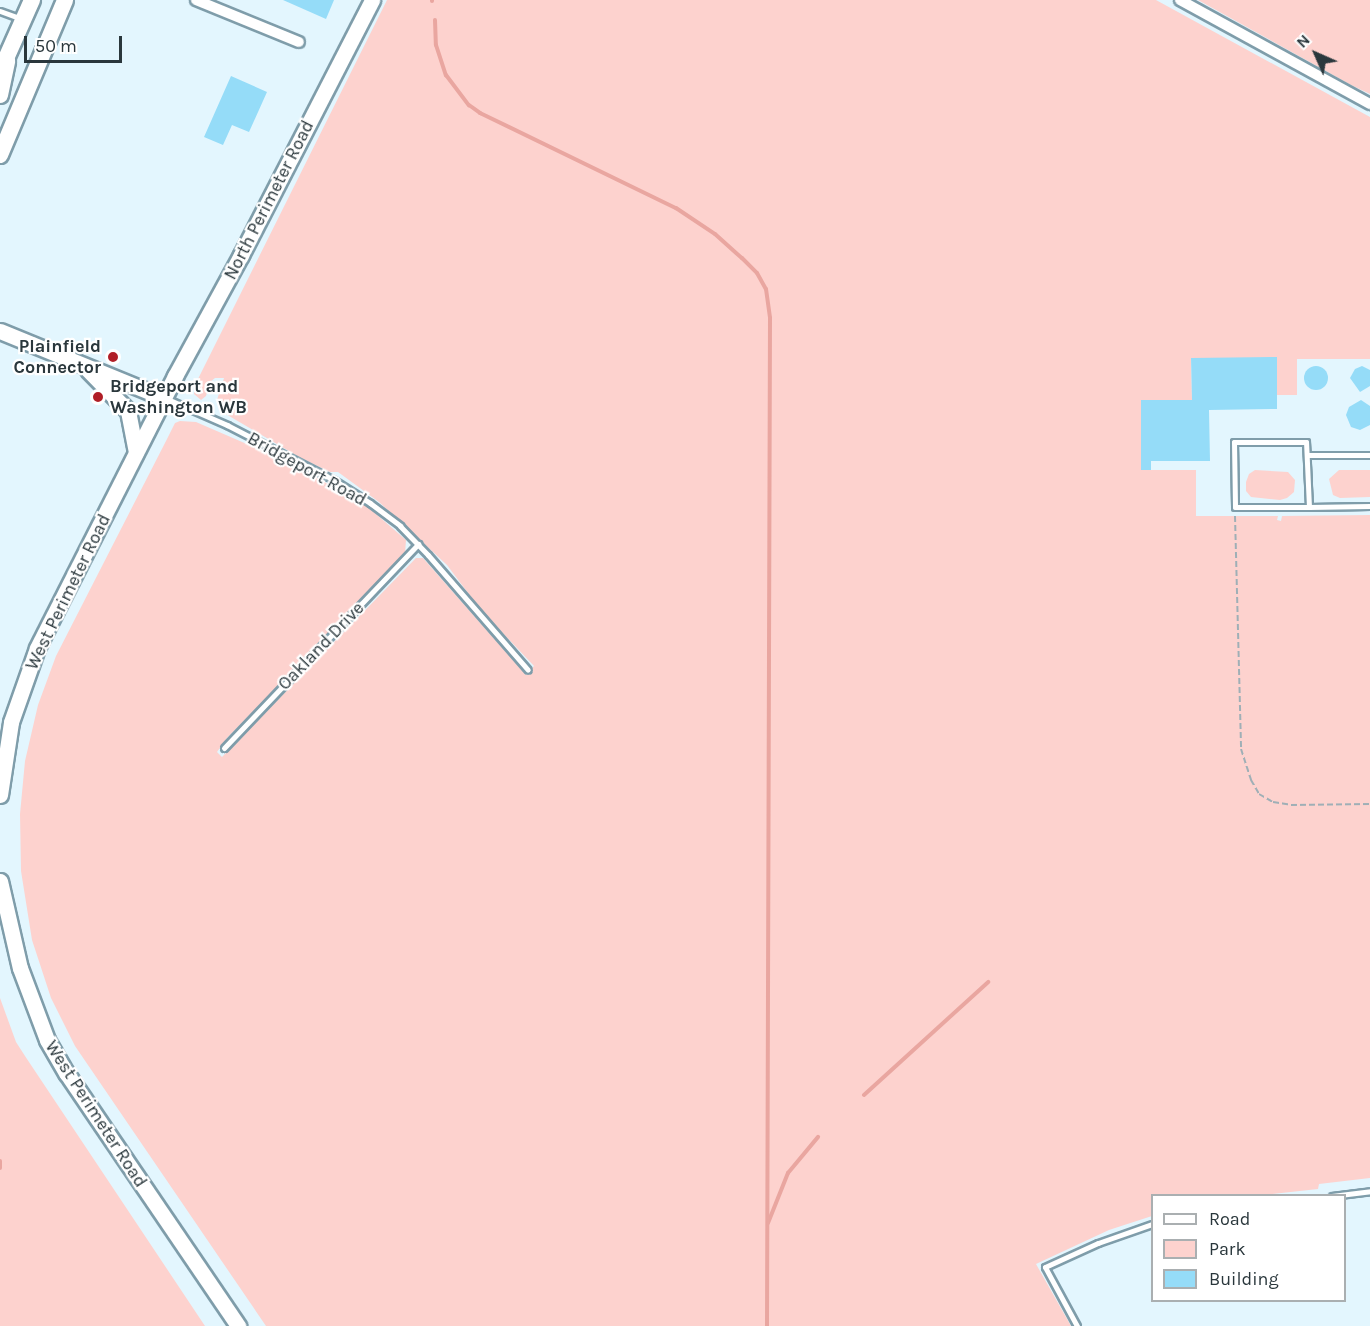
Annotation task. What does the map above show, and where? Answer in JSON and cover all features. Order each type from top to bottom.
[{"type":"main road","points":[[0,72],[32,0]]},
{"type":"main road","points":[[0,155],[65,0]]},
{"type":"main road","points":[[0,95],[9,51]]},
{"type":"street","points":[[196,0],[299,42]]},
{"type":"street","name":"North Perimeter Road","points":[[164,398],[241,255],[372,0]]},
{"type":"street","points":[[1180,0],[1370,104]]},
{"type":"street","name":"Bridgeport Road","points":[[0,331],[164,398]]},
{"type":"street","points":[[82,364],[128,411],[136,453]]},
{"type":"street","name":"West Perimeter Road","points":[[0,795],[11,722],[37,648],[164,398]]},
{"type":"street","name":"West Perimeter Road","points":[[0,881],[20,968],[47,1040],[238,1326]]},
{"type":"lane","points":[[0,11],[23,20]]},
{"type":"lane","name":"Bridgeport Road","points":[[164,398],[227,425],[345,486],[388,516],[418,544],[528,669]]},
{"type":"lane","points":[[1235,516],[1234,442],[1306,442],[1309,507]]},
{"type":"lane","points":[[1307,455],[1370,456]]},
{"type":"lane","points":[[1234,507],[1370,506]]},
{"type":"lane","name":"Oakland Drive","points":[[224,748],[418,544]]},
{"type":"lane","points":[[1346,1194],[1370,1191]]},
{"type":"lane","points":[[1077,1326],[1045,1268],[1098,1243],[1151,1224]]},
{"type":"path","points":[[1235,516],[1241,749],[1251,780],[1259,794],[1273,802],[1291,805],[1370,804]]},
{"type":"green space","points":[[387,0],[1156,0],[1370,117],[1370,359],[1297,359],[1297,395],[1277,395],[1277,358],[1191,358],[1192,400],[1141,401],[1141,470],[1196,470],[1196,516],[1278,516],[1277,520],[1281,521],[1282,516],[1370,515],[1370,1178],[1319,1184],[1318,1189],[1271,1194],[1151,1194],[1151,1216],[1109,1230],[1036,1264],[1071,1326],[266,1326],[75,1046],[51,998],[32,940],[21,871],[20,814],[25,761],[38,705],[56,656],[175,423],[180,421],[196,422],[295,465],[368,507],[406,540],[405,554],[398,563],[227,738],[217,752],[222,757],[416,558],[423,558],[526,675],[534,666],[480,609],[447,565],[379,502],[338,472],[330,472],[299,457],[224,413],[217,400],[224,378],[215,378],[210,382],[206,396],[201,400],[194,394],[195,385]]},
{"type":"green space","points":[[1198,0],[1370,0],[1370,94],[1351,85]]},
{"type":"green space","points":[[1255,470],[1288,472],[1295,480],[1294,492],[1280,500],[1251,497],[1246,491],[1246,482],[1249,474]]},
{"type":"green space","points":[[1339,470],[1370,470],[1370,497],[1340,498],[1333,495],[1329,479]]},
{"type":"green space","points":[[0,998],[16,1042],[205,1326],[0,1326]]},
{"type":"building","points":[[283,0],[334,0],[326,19]]},
{"type":"building","points":[[231,76],[267,92],[249,132],[232,125],[223,145],[204,137]]},
{"type":"building","points":[[1277,357],[1277,409],[1209,410],[1210,461],[1151,461],[1151,470],[1141,470],[1141,400],[1192,400],[1191,358]]},
{"type":"building","points":[[1316,366],[1324,370],[1328,378],[1324,386],[1316,390],[1308,386],[1304,378],[1308,370]]},
{"type":"building","points":[[1362,366],[1370,370],[1370,386],[1360,392],[1350,378],[1355,369]]},
{"type":"building","points":[[1361,400],[1370,406],[1370,425],[1360,430],[1351,427],[1346,415],[1349,407]]},
{"type":"waterway","points":[[435,20],[436,45],[446,75],[469,105],[480,113],[676,208],[715,234],[742,258],[757,273],[766,289],[770,318],[767,1326]]},
{"type":"waterway","points":[[864,1095],[988,982]]},
{"type":"waterway","points":[[768,1223],[788,1173],[818,1137]]},
{"type":"waterway","points":[[0,1161],[0,1168]]},
{"type":"place","name":"Plainfield Connector","points":[[113,357]]},
{"type":"place","name":"Bridgeport and Washington WB","points":[[98,397]]}]
